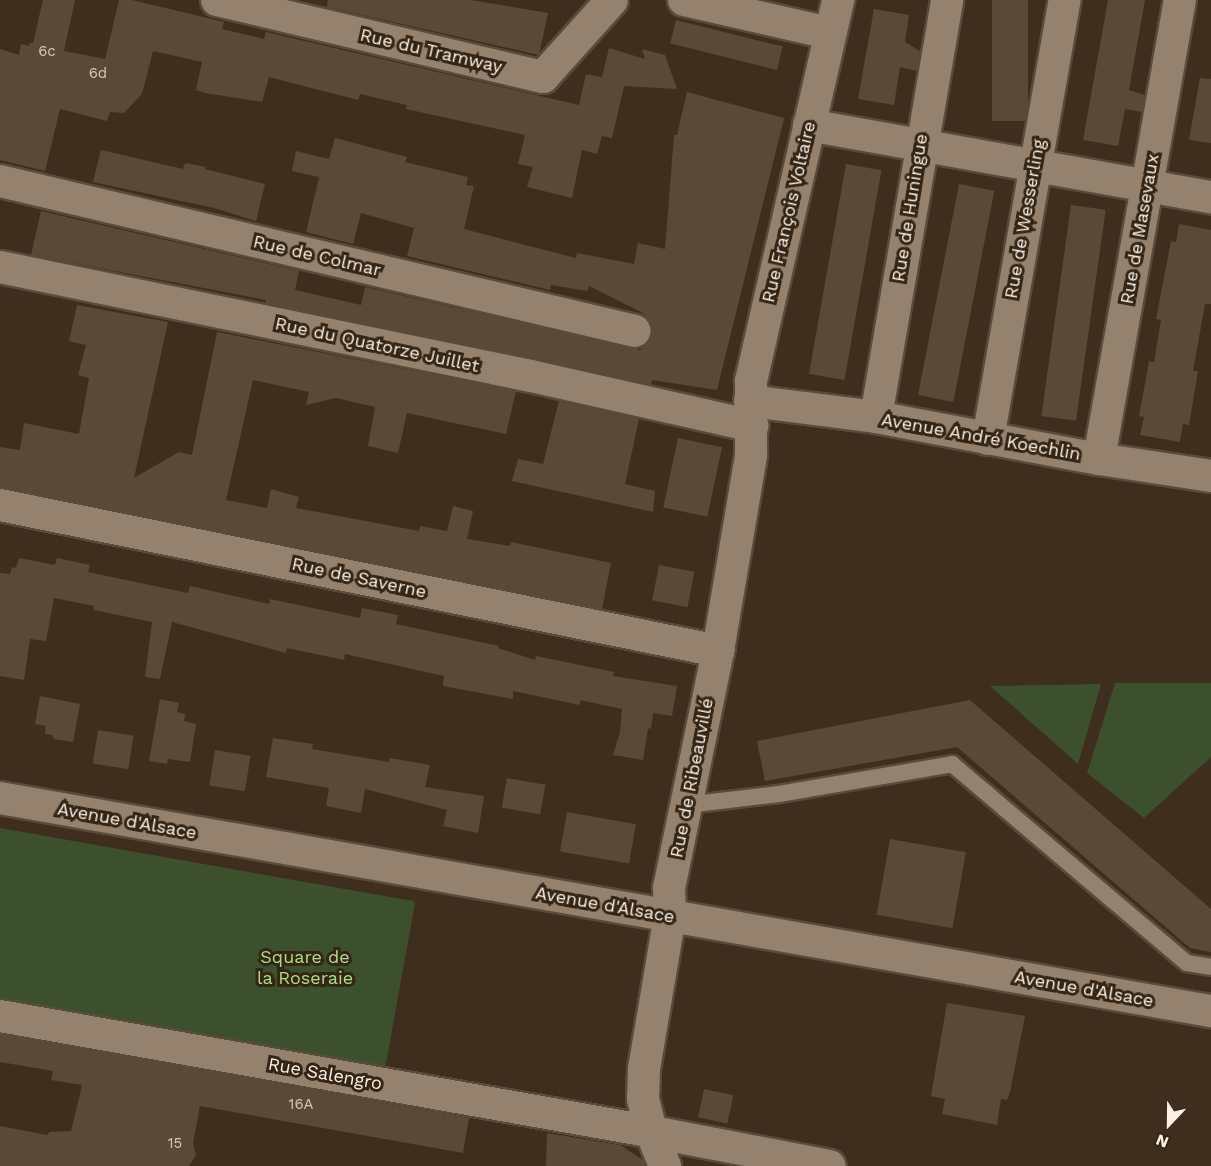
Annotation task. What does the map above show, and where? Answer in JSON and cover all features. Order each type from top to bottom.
[{"type":"street","name":"Rue du Tramway","points":[[217,0],[543,77],[612,0]]},
{"type":"street","points":[[684,0],[830,33]]},
{"type":"street","name":"Rue François Voltaire","points":[[751,413],[751,381],[838,0]]},
{"type":"street","name":"Rue de Huningue","points":[[876,417],[947,0]]},
{"type":"street","name":"Rue de Wesserling","points":[[988,439],[1034,166],[1065,0]]},
{"type":"street","name":"Rue de Masevaux","points":[[1099,459],[1180,0]]},
{"type":"street","points":[[809,125],[1211,198]]},
{"type":"street","name":"Rue de Colmar","points":[[0,181],[635,331]]},
{"type":"street","name":"Rue du Quatorze Juillet","points":[[0,267],[531,376],[751,413]]},
{"type":"street","name":"Avenue André Koechlin","points":[[751,413],[876,417],[1099,459],[1211,474]]},
{"type":"street","name":"Rue de Ribeauvillé","points":[[666,1166],[651,1131],[644,1098],[644,1069],[670,916],[669,888],[717,651],[751,455],[751,413]]},
{"type":"street","name":"Rue de Saverne","points":[[0,505],[717,651]]},
{"type":"street","name":"Avenue d'Alsace","points":[[0,798],[1211,1011]]},
{"type":"street","name":"Rue Salengro","points":[[0,1016],[651,1131],[829,1166]]},
{"type":"lane","points":[[686,805],[778,794],[951,764],[1187,963],[1211,967]]},
{"type":"green space","points":[[1115,683],[1211,683],[1211,757],[1144,818],[1087,773]]},
{"type":"green space","points":[[1101,684],[1078,764],[990,686]]},
{"type":"green space","name":"Square de la Roseraie","points":[[0,828],[413,901],[415,903],[385,1069],[0,1000]]},
{"type":"building","points":[[43,0],[75,0],[64,51],[105,59],[119,0],[132,0],[224,22],[222,29],[264,39],[266,32],[579,105],[586,74],[602,77],[609,48],[645,59],[642,49],[665,55],[677,89],[624,86],[612,138],[602,136],[597,154],[582,150],[572,198],[527,187],[533,167],[518,164],[525,135],[406,109],[407,105],[360,94],[358,100],[269,77],[262,102],[205,93],[196,90],[202,62],[153,51],[142,94],[124,113],[110,112],[107,121],[60,109],[45,171],[0,160],[0,49],[19,55],[21,44],[29,46],[33,43]]},
{"type":"building","points":[[328,0],[471,0],[548,13],[539,55],[327,7]]},
{"type":"building","points":[[992,0],[1028,0],[1028,121],[992,121]]},
{"type":"building","points":[[1108,0],[1145,0],[1129,90],[1145,95],[1142,112],[1125,109],[1118,146],[1083,140]]},
{"type":"building","points":[[874,9],[909,15],[905,42],[920,51],[917,71],[900,67],[894,105],[858,99]]},
{"type":"building","points":[[676,20],[783,47],[777,70],[670,43]]},
{"type":"building","points":[[1200,78],[1211,79],[1211,143],[1189,140]]},
{"type":"building","points":[[687,92],[784,118],[717,390],[652,380],[651,385],[265,303],[266,300],[31,255],[41,211],[299,271],[295,290],[361,305],[365,287],[640,350],[652,336],[652,326],[648,318],[643,313],[589,286],[587,291],[551,285],[550,290],[407,256],[414,228],[361,213],[353,244],[306,232],[319,177],[292,171],[296,151],[329,159],[335,138],[407,157],[405,162],[468,177],[466,185],[474,186],[464,229],[576,258],[577,253],[634,264],[638,243],[665,249],[674,135],[677,135]]},
{"type":"building","points":[[101,150],[183,169],[185,163],[206,167],[205,169],[265,184],[256,221],[214,208],[93,182]]},
{"type":"building","points":[[846,164],[881,170],[844,380],[809,374]]},
{"type":"building","points":[[959,184],[994,191],[953,402],[918,395]]},
{"type":"building","points":[[1071,205],[1106,210],[1076,421],[1041,416]]},
{"type":"building","points":[[1179,224],[1211,230],[1211,304],[1205,304],[1193,371],[1198,371],[1189,425],[1183,424],[1180,442],[1140,435],[1144,417],[1139,416],[1149,361],[1154,362],[1161,320],[1156,319],[1171,241],[1176,242]]},
{"type":"building","points":[[77,305],[168,322],[134,478],[179,452],[192,455],[217,332],[516,391],[506,434],[407,413],[398,453],[368,446],[375,407],[336,398],[306,405],[309,392],[253,380],[226,500],[267,508],[271,489],[299,497],[296,508],[419,531],[420,526],[447,531],[453,506],[473,511],[467,539],[510,546],[511,542],[611,563],[602,609],[0,487],[0,447],[20,450],[24,423],[79,434],[89,378],[78,375],[86,345],[69,341]]},
{"type":"building","points":[[559,401],[639,419],[625,484],[655,491],[653,512],[512,481],[518,459],[543,464]]},
{"type":"building","points":[[678,438],[722,447],[707,517],[663,507]]},
{"type":"building","points":[[19,558],[55,565],[57,558],[90,565],[88,572],[188,593],[190,586],[269,604],[270,599],[360,618],[362,608],[398,615],[396,624],[499,646],[498,648],[535,660],[536,656],[614,672],[613,676],[677,686],[672,716],[653,713],[643,760],[613,755],[620,732],[622,709],[580,700],[580,705],[513,691],[513,699],[443,686],[444,676],[345,654],[344,660],[287,648],[286,653],[172,622],[160,679],[145,677],[152,622],[94,610],[94,606],[54,598],[46,641],[30,639],[24,680],[0,676],[0,573],[10,574],[12,567],[16,568]]},
{"type":"building","points":[[659,565],[694,572],[687,607],[652,600]]},
{"type":"building","points":[[40,696],[80,704],[73,742],[54,739],[52,735],[45,734],[46,726],[35,724]]},
{"type":"building","points":[[160,699],[179,703],[177,712],[185,714],[184,721],[196,724],[190,762],[168,759],[167,764],[149,761]]},
{"type":"building","points":[[970,700],[1211,909],[1211,952],[1190,948],[957,747],[765,781],[757,741]]},
{"type":"building","points":[[98,730],[134,736],[128,769],[93,764]]},
{"type":"building","points":[[273,738],[313,744],[312,749],[389,762],[390,758],[430,765],[425,787],[484,796],[478,833],[443,826],[447,810],[365,789],[361,813],[326,806],[329,788],[266,777]]},
{"type":"building","points":[[215,750],[251,756],[245,791],[209,786]]},
{"type":"building","points":[[507,778],[545,785],[540,814],[502,808]]},
{"type":"building","points":[[567,812],[636,824],[629,864],[560,851]]},
{"type":"building","points":[[890,839],[966,852],[952,928],[877,915]]},
{"type":"building","points":[[947,1003],[1025,1016],[1010,1092],[1007,1100],[1001,1099],[997,1125],[942,1114],[945,1099],[931,1096]]},
{"type":"building","points":[[0,1034],[469,1118],[463,1153],[200,1106],[193,1143],[196,1155],[189,1166],[0,1166],[0,1126],[47,1135],[50,1132],[71,1131],[82,1085],[51,1080],[53,1071],[0,1062]]},
{"type":"building","points":[[704,1089],[733,1095],[727,1124],[698,1117]]},
{"type":"building","points":[[547,1133],[620,1145],[643,1160],[646,1166],[546,1166]]}]
